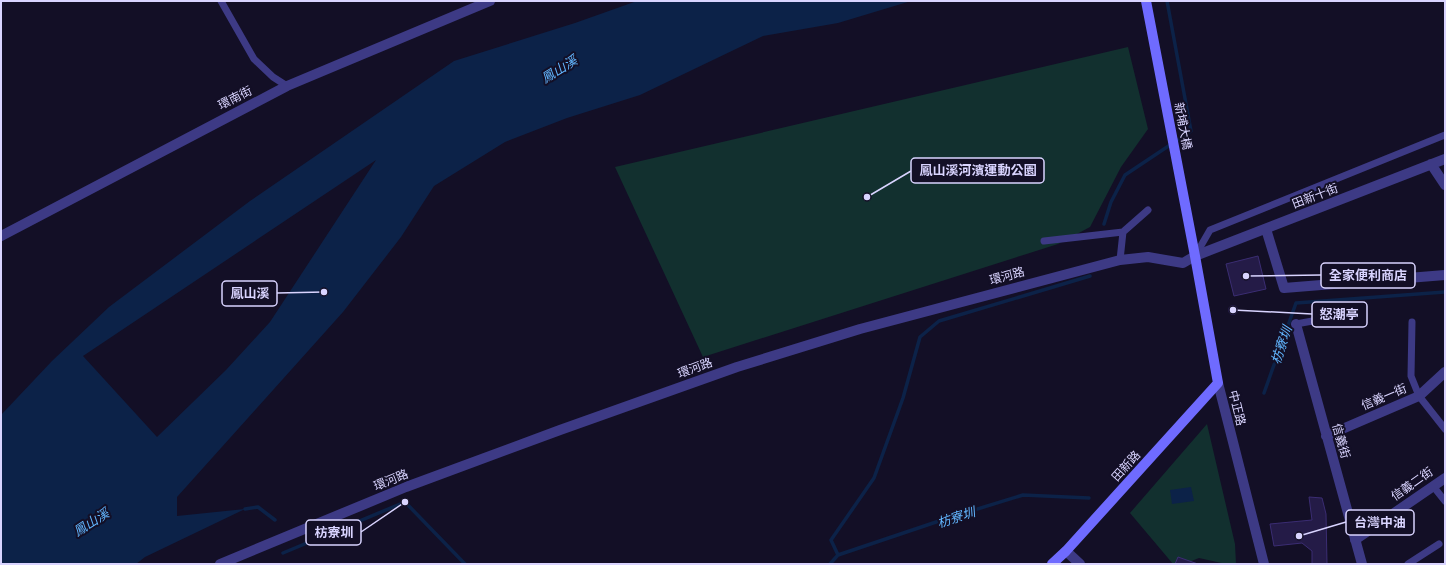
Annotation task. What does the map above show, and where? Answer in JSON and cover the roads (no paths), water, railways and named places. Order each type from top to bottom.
[{"type":"main road","name":"新埔大橋","points":[[1146,1],[1195,256]]},
{"type":"main road","name":"中正路","points":[[1195,256],[1218,383]]},
{"type":"main road","name":"田新路","points":[[1052,564],[1066,551],[1218,383]]},
{"type":"street","name":"環南街","points":[[1,236],[287,86],[490,1]]},
{"type":"street","name":"田新十街","points":[[1195,256],[1445,158]]},
{"type":"street","points":[[1431,164],[1445,185]]},
{"type":"street","points":[[1266,229],[1284,288],[1445,275]]},
{"type":"street","name":"環河路","points":[[220,564],[406,487],[737,367],[860,329],[1120,260],[1148,257],[1183,262],[1195,256]]},
{"type":"street","name":"信義街","points":[[1296,324],[1362,564]]},
{"type":"street","name":"信義一街","points":[[1326,436],[1419,396],[1445,372]]},
{"type":"street","name":"中正路","points":[[1218,383],[1264,564]]},
{"type":"street","name":"信義二街","points":[[1355,540],[1445,478]]},
{"type":"street","points":[[1066,551],[1080,564]]},
{"type":"lane","points":[[221,1],[254,59],[273,77],[287,86]]},
{"type":"lane","points":[[1195,256],[1210,230],[1445,135]]},
{"type":"lane","points":[[1044,241],[1123,232],[1148,210]]},
{"type":"lane","points":[[1120,260],[1123,232]]},
{"type":"lane","points":[[1296,324],[1362,312]]},
{"type":"lane","points":[[1412,322],[1411,376],[1419,396],[1445,430]]},
{"type":"lane","points":[[1433,486],[1445,501]]},
{"type":"lane","points":[[1408,564],[1439,544]]},
{"type":"water","name":"鳳山溪","points":[[637,1],[911,1],[838,23],[763,36],[640,95],[567,118],[505,142],[434,186],[401,237],[343,312],[177,497],[177,516],[245,509],[145,557],[136,564],[1,564],[1,415],[52,361],[109,307],[250,201],[454,61],[575,23]],"holes":[[[376,160],[270,322],[226,370],[157,437],[83,356]]]},
{"type":"water","points":[[1191,487],[1194,501],[1172,504],[1170,490]]},
{"type":"waterway","points":[[1104,224],[1111,202],[1125,175],[1191,131],[1167,1]]},
{"type":"waterway","points":[[838,555],[831,540],[874,478],[903,398],[920,337],[939,321],[1090,276]]},
{"type":"waterway","name":"枋寮圳","points":[[1264,393],[1296,303],[1445,292]]},
{"type":"waterway","name":"枋寮圳","points":[[830,564],[838,555],[948,518],[1023,495],[1089,498]]},
{"type":"waterway","name":"枋寮圳","points":[[283,553],[405,502],[465,564]]},
{"type":"waterway","name":"枋寮圳","points":[[245,509],[258,507],[275,520]]},
{"type":"place","name":"鳳山溪河濱運動公園","points":[[867,197]]},
{"type":"place","name":"全家便利商店","points":[[1246,276]]},
{"type":"place","name":"鳳山溪","points":[[324,292]]},
{"type":"place","name":"怒潮亭","points":[[1233,310]]},
{"type":"place","name":"枋寮圳","points":[[405,502]]},
{"type":"place","name":"台灣中油","points":[[1299,536]]}]
